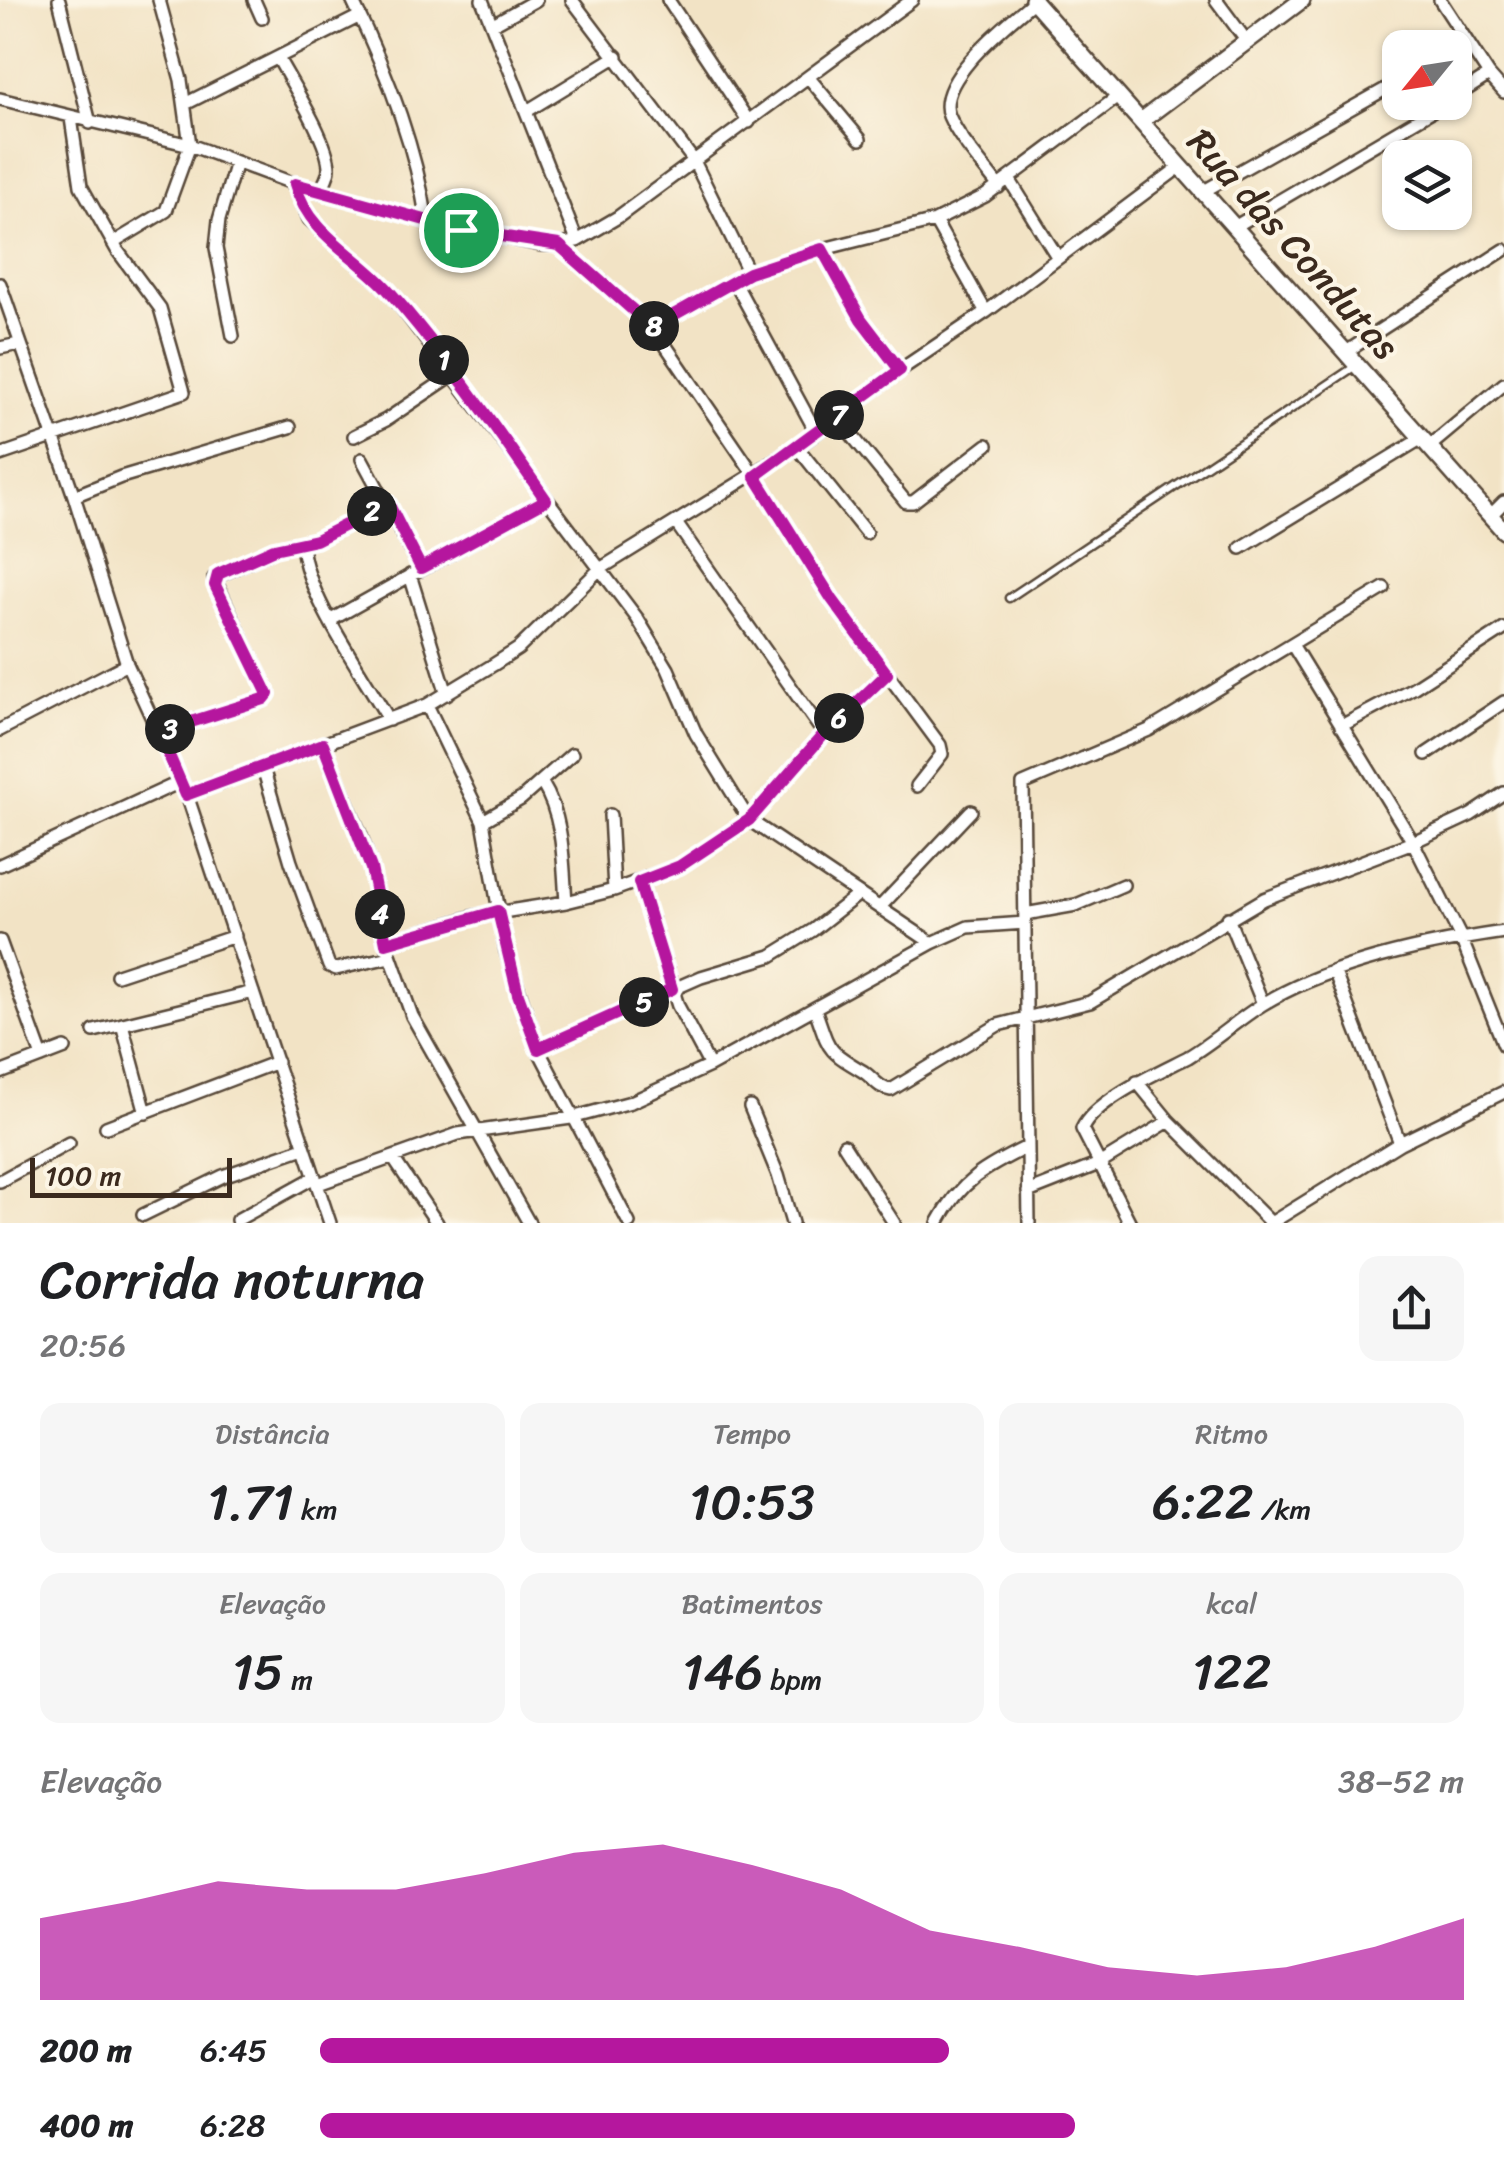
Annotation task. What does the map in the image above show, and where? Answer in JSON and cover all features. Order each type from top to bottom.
[{"type":"street","points":[[59,0],[90,123]]},
{"type":"street","points":[[113,243],[166,211],[190,145],[185,104],[159,0]]},
{"type":"street","points":[[254,0],[262,18]]},
{"type":"street","points":[[352,0],[403,117],[428,221]]},
{"type":"street","points":[[482,0],[577,240]]},
{"type":"street","points":[[493,24],[536,0]]},
{"type":"street","points":[[572,0],[694,161],[749,273]]},
{"type":"street","points":[[0,99],[190,145],[295,184],[428,221],[542,245],[559,245],[577,240],[618,217],[912,0]]},
{"type":"street","points":[[1033,0],[978,52],[952,86],[946,101],[956,128],[1004,183],[1058,258]]},
{"type":"street","name":"Rua das Condutas","points":[[1033,0],[1504,530]]},
{"type":"street","points":[[1216,0],[1248,43]]},
{"type":"street","points":[[1141,121],[1302,0]]},
{"type":"street","points":[[1440,0],[1504,92]]},
{"type":"street","points":[[675,2],[748,122]]},
{"type":"street","points":[[185,104],[360,16]]},
{"type":"street","points":[[528,111],[617,56]]},
{"type":"street","points":[[278,58],[328,161],[329,172],[321,190]]},
{"type":"street","points":[[1472,86],[1489,75]]},
{"type":"street","points":[[810,78],[860,139]]},
{"type":"street","points":[[1204,190],[1382,90]]},
{"type":"street","points":[[652,327],[749,273],[822,249],[935,221],[1004,183],[1119,96]]},
{"type":"street","points":[[0,456],[184,392],[160,308],[113,243],[81,186],[71,118]]},
{"type":"street","points":[[1236,226],[1416,120]]},
{"type":"street","points":[[232,336],[216,248],[219,220],[236,162]]},
{"type":"street","points":[[186,795],[389,720],[447,694],[518,649],[600,569],[797,447],[1181,166]]},
{"type":"street","points":[[295,184],[309,218],[389,291],[637,618],[668,669],[696,734],[749,820],[932,943]]},
{"type":"street","points":[[935,221],[986,312]]},
{"type":"street","points":[[559,245],[652,327],[755,476],[832,599],[941,749],[942,754],[917,786]]},
{"type":"street","points":[[822,249],[861,319],[900,370]]},
{"type":"street","points":[[1351,358],[1504,250]]},
{"type":"street","points":[[734,281],[816,432]]},
{"type":"street","points":[[0,284],[127,664],[186,795],[330,1223]]},
{"type":"street","points":[[0,348],[19,344]]},
{"type":"street","points":[[354,436],[386,420],[454,374]]},
{"type":"street","points":[[1241,548],[1426,442],[1504,384]]},
{"type":"street","points":[[837,417],[906,502],[913,502],[986,445]]},
{"type":"street","points":[[74,496],[121,477],[290,427]]},
{"type":"street","points":[[797,447],[866,532]]},
{"type":"street","points":[[362,459],[388,503],[416,572],[447,694]]},
{"type":"street","points":[[331,620],[546,500]]},
{"type":"street","points":[[1491,515],[1504,502]]},
{"type":"street","points":[[159,732],[267,697],[214,578],[262,553],[302,545],[388,503]]},
{"type":"street","points":[[676,522],[824,734]]},
{"type":"street","points":[[302,545],[305,564],[331,620],[389,720]]},
{"type":"street","points":[[1029,1223],[1022,784],[1148,730],[1384,588]]},
{"type":"street","points":[[1341,726],[1413,688],[1504,629]]},
{"type":"street","points":[[1293,646],[1413,842],[1461,938],[1504,1045]]},
{"type":"street","points":[[0,730],[127,664]]},
{"type":"street","points":[[263,768],[328,966],[336,969],[498,911],[566,902],[614,890],[680,866],[749,820],[824,734],[887,674]]},
{"type":"street","points":[[1426,754],[1504,702]]},
{"type":"street","points":[[427,705],[482,821],[518,994],[538,1049],[629,1223]]},
{"type":"street","points":[[323,744],[366,852],[388,950],[412,1016],[528,1223]]},
{"type":"street","points":[[482,821],[542,783],[572,754]]},
{"type":"street","points":[[0,864],[180,782]]},
{"type":"street","points":[[542,783],[558,816],[566,902]]},
{"type":"street","points":[[815,1009],[832,1052],[887,1091],[998,1024],[1090,1002],[1228,918],[1278,893],[1413,842],[1472,815],[1504,793]]},
{"type":"street","points":[[881,906],[971,811]]},
{"type":"street","points":[[610,815],[614,890]]},
{"type":"street","points":[[639,882],[672,989],[710,1066]]},
{"type":"street","points":[[237,1220],[316,1180],[476,1131],[571,1118],[632,1102],[710,1066],[968,927],[1076,905],[1124,885]]},
{"type":"street","points":[[538,1049],[711,973],[772,956],[859,894]]},
{"type":"street","points":[[1228,918],[1262,1004]]},
{"type":"street","points":[[1130,1223],[1082,1124],[1137,1082],[1221,1036],[1262,1004],[1334,973],[1461,938],[1504,932]]},
{"type":"street","points":[[117,974],[234,936]]},
{"type":"street","points":[[0,941],[42,1057]]},
{"type":"street","points":[[1334,973],[1400,1143]]},
{"type":"street","points":[[94,1032],[253,992]]},
{"type":"street","points":[[122,1024],[146,1113]]},
{"type":"street","points":[[0,1073],[66,1048]]},
{"type":"street","points":[[106,1127],[277,1062]]},
{"type":"street","points":[[1137,1082],[1169,1121],[1271,1223],[1341,1176],[1504,1092]]},
{"type":"street","points":[[750,1108],[778,1175],[792,1223]]},
{"type":"street","points":[[1028,1192],[1100,1164],[1169,1121]]},
{"type":"street","points":[[0,1181],[69,1144]]},
{"type":"street","points":[[844,1145],[894,1223]]},
{"type":"street","points":[[938,1223],[954,1197],[982,1169],[1027,1147]]},
{"type":"street","points":[[144,1215],[222,1176],[304,1148]]},
{"type":"street","points":[[393,1158],[437,1223]]},
{"type":"lane","points":[[1010,598],[1351,358]]},
{"type":"route","points":[[295,184],[461,230],[559,245],[652,327],[749,273],[822,249],[861,319],[900,370],[755,476],[832,599],[887,674],[824,734],[749,820],[680,866],[639,882],[672,989],[538,1049],[518,994],[498,911],[386,943],[361,836],[323,744],[186,795],[159,732],[267,697],[215,585],[218,574],[274,549],[316,540],[388,503],[421,568],[546,500],[389,291],[309,218],[295,184]]}]
